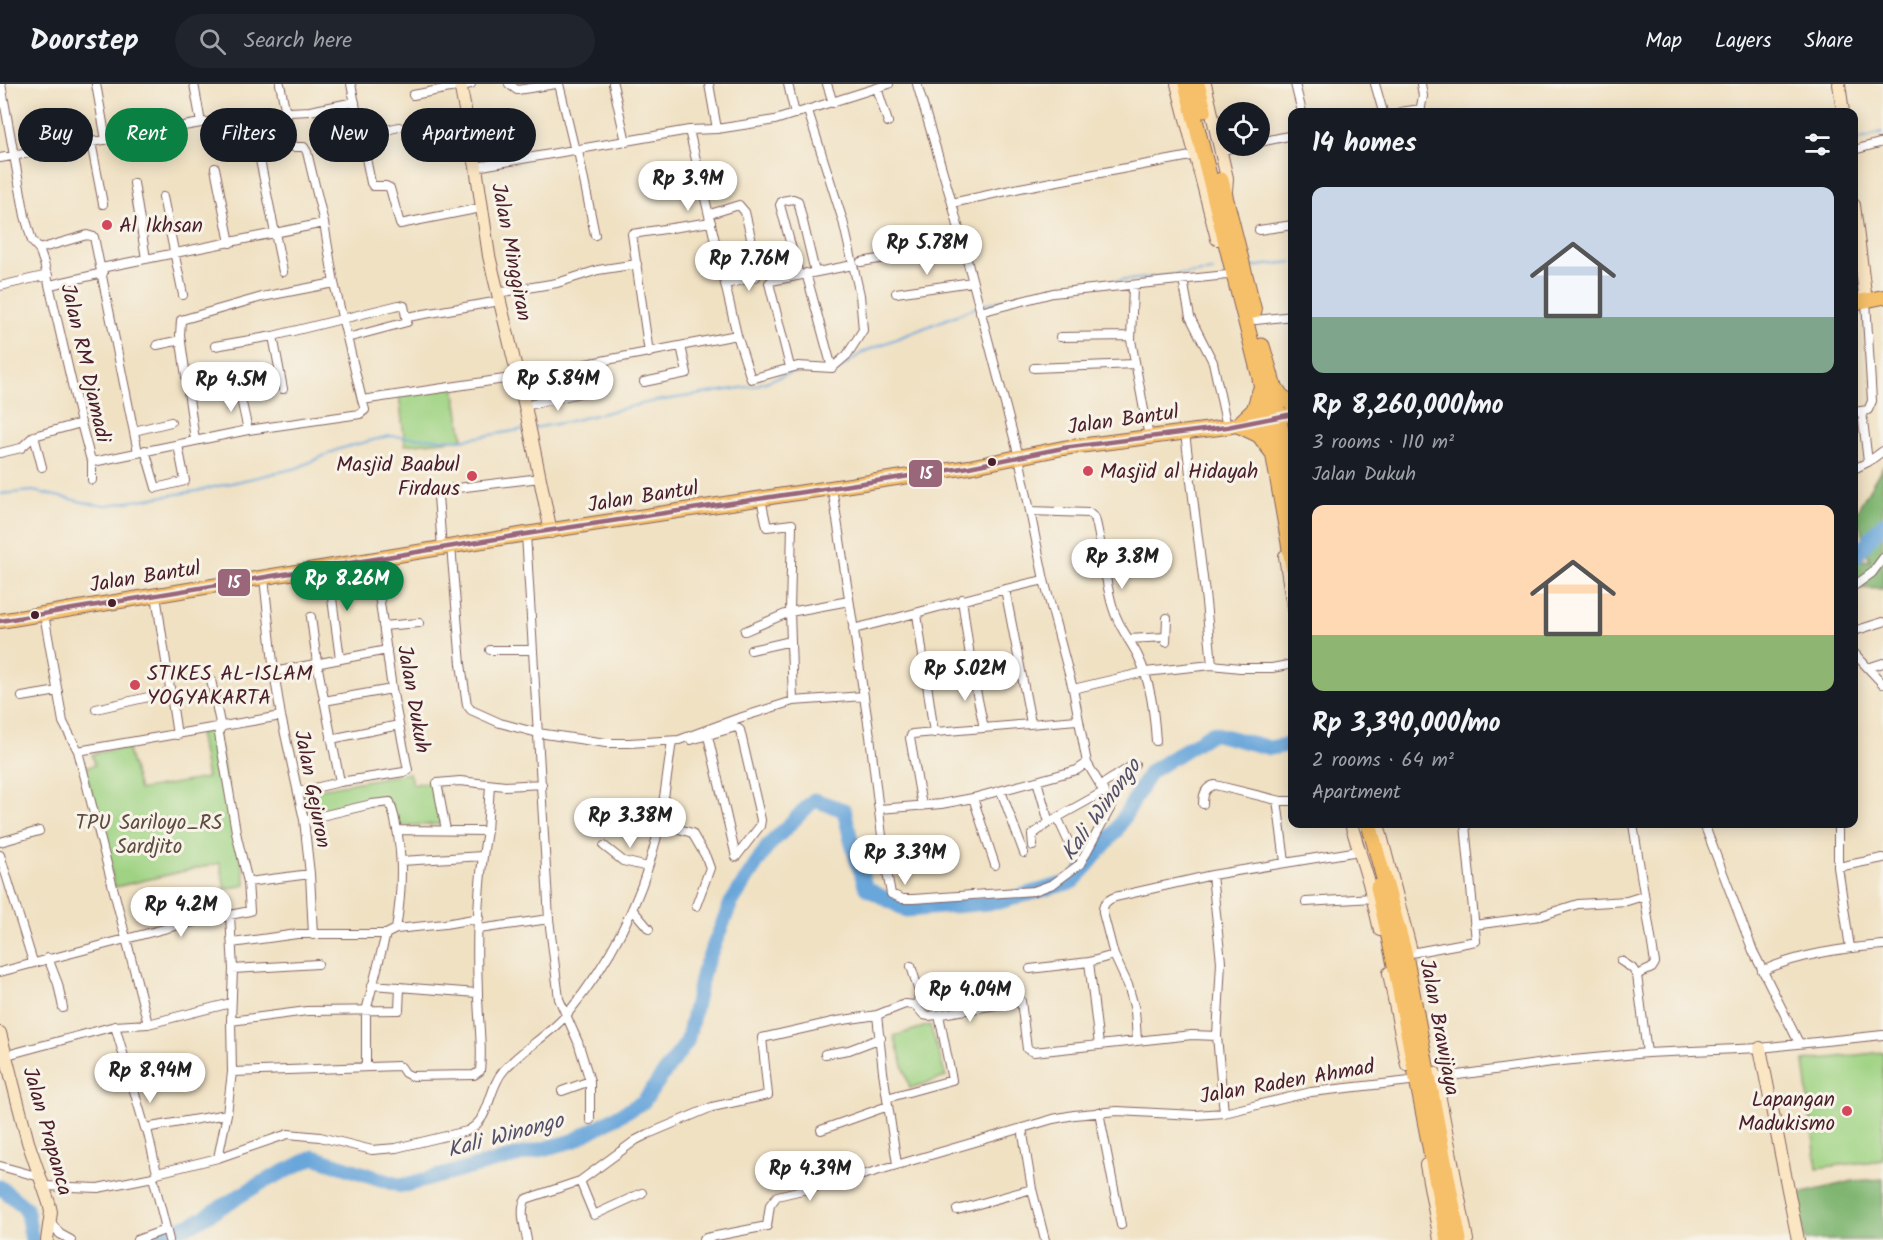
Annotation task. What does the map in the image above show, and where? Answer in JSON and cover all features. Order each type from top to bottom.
[{"type":"highway","points":[[1186,84],[1256,360],[1266,383],[1288,401]]},
{"type":"highway","points":[[1197,84],[1256,320],[1266,383],[1288,486]]},
{"type":"highway","points":[[1233,426],[1254,410],[1266,383]]},
{"type":"highway","points":[[1233,426],[1259,435],[1281,457]]},
{"type":"highway","points":[[1281,457],[1288,441]]},
{"type":"highway","name":"Jalan Brawijaya","points":[[1360,828],[1380,895],[1391,946],[1448,1240]]},
{"type":"highway","name":"Jalan Brawijaya","points":[[1370,828],[1405,955],[1438,1105],[1459,1240]]},
{"type":"main road","points":[[1860,302],[1883,297]]},
{"type":"main road","name":"Jalan Bantul","points":[[0,621],[526,534],[551,532],[1019,458],[1063,448],[1233,426],[1275,418]]},
{"type":"street","name":"Jalan RM Djamadi","points":[[1,84],[25,216],[32,241],[39,249],[48,275],[92,462],[248,430],[360,414],[365,410],[362,400]]},
{"type":"street","points":[[96,84],[105,134]]},
{"type":"street","points":[[194,84],[200,117]]},
{"type":"street","points":[[280,84],[286,108]]},
{"type":"street","points":[[351,84],[356,108]]},
{"type":"street","points":[[509,84],[517,90],[557,84],[577,151],[595,234]]},
{"type":"street","points":[[613,84],[626,142]]},
{"type":"street","points":[[709,84],[717,129]]},
{"type":"street","points":[[788,84],[795,114]]},
{"type":"street","points":[[827,84],[833,103]]},
{"type":"street","points":[[476,166],[577,151],[689,130],[717,129],[775,120],[889,84]]},
{"type":"street","points":[[831,487],[864,696],[891,894],[903,899],[980,896],[1034,891],[1053,885],[1080,864],[1111,809],[1111,802],[1087,763],[1077,720],[1073,689],[1044,580],[1019,458],[952,203],[917,84]]},
{"type":"street","points":[[1177,84],[1243,334],[1256,360]]},
{"type":"street","points":[[1205,84],[1216,129]]},
{"type":"street","points":[[1295,84],[1301,108]]},
{"type":"street","points":[[1375,84],[1382,108]]},
{"type":"street","points":[[1421,84],[1423,96],[1421,108]]},
{"type":"street","points":[[1839,84],[1842,108]]},
{"type":"street","points":[[413,95],[464,85]]},
{"type":"street","name":"Jalan Minggiran","points":[[464,85],[489,256],[530,428],[551,532]]},
{"type":"street","points":[[877,88],[888,122]]},
{"type":"street","points":[[297,112],[355,102]]},
{"type":"street","points":[[689,130],[737,335],[752,379],[790,367],[832,368],[847,355],[863,330],[863,311],[857,263],[808,111]]},
{"type":"street","points":[[389,129],[399,127]]},
{"type":"street","points":[[1270,140],[1288,136]]},
{"type":"street","points":[[1858,149],[1883,142]]},
{"type":"street","points":[[297,147],[304,147],[307,152],[324,223],[334,283],[362,400],[518,377],[737,335]]},
{"type":"street","points":[[93,152],[103,204]]},
{"type":"street","points":[[0,158],[18,155]]},
{"type":"street","points":[[952,203],[1196,155]]},
{"type":"street","points":[[1222,156],[1227,178],[1226,199]]},
{"type":"street","points":[[260,162],[284,272]]},
{"type":"street","points":[[366,162],[373,186],[390,188],[400,224],[482,208]]},
{"type":"street","points":[[215,168],[230,243]]},
{"type":"street","points":[[134,183],[146,259]]},
{"type":"street","points":[[163,197],[183,295]]},
{"type":"street","points":[[807,273],[798,201],[793,199],[782,201],[780,205],[807,273],[832,368]]},
{"type":"street","points":[[649,353],[632,236],[634,232],[711,218],[739,206],[745,212],[748,222],[758,275],[726,284]]},
{"type":"street","points":[[50,285],[146,259],[324,223]]},
{"type":"street","points":[[1259,230],[1288,226]]},
{"type":"street","points":[[39,249],[92,235],[102,271],[134,431],[156,488],[185,481],[177,445]]},
{"type":"street","points":[[790,367],[768,286],[771,281],[962,245]]},
{"type":"street","points":[[407,317],[557,283],[590,272],[637,264]]},
{"type":"street","points":[[1858,270],[1872,399],[1870,408],[1858,412],[1868,462]]},
{"type":"street","points":[[0,286],[48,275]]},
{"type":"street","points":[[980,312],[1053,293],[1227,275]]},
{"type":"street","points":[[1184,280],[1190,317],[1213,362],[1233,426]]},
{"type":"street","points":[[896,293],[972,282]]},
{"type":"street","points":[[195,440],[179,324],[183,318],[262,297],[334,283]]},
{"type":"street","points":[[1133,286],[1131,336],[1149,437]]},
{"type":"street","points":[[215,346],[273,336],[402,304],[404,306],[407,317],[405,323],[347,338]]},
{"type":"street","points":[[1256,320],[1288,317]]},
{"type":"street","points":[[273,336],[283,389]]},
{"type":"street","points":[[1060,337],[1131,336]]},
{"type":"street","points":[[157,345],[181,340]]},
{"type":"street","points":[[644,382],[687,373],[681,345]]},
{"type":"street","points":[[1034,368],[1135,364]]},
{"type":"street","points":[[239,390],[248,430]]},
{"type":"street","points":[[525,406],[584,392]]},
{"type":"street","points":[[134,431],[171,422]]},
{"type":"street","points":[[0,453],[21,448],[34,436],[81,423]]},
{"type":"street","points":[[1185,432],[1212,665]]},
{"type":"street","points":[[34,436],[42,467]]},
{"type":"street","points":[[1858,468],[1883,451]]},
{"type":"street","points":[[92,462],[92,480]]},
{"type":"street","points":[[540,478],[441,490],[438,496],[447,547],[467,705],[471,710],[500,723],[538,733],[618,744],[672,741],[685,738],[792,701],[864,696]]},
{"type":"street","points":[[1288,491],[1276,500],[1288,576]]},
{"type":"street","points":[[761,499],[767,527],[792,524],[790,612],[792,701]]},
{"type":"street","points":[[1030,511],[1089,513],[1094,516],[1112,607],[1145,672],[1154,710],[1156,741]]},
{"type":"street","points":[[526,534],[549,919],[559,999],[590,1081],[590,1120]]},
{"type":"street","points":[[1858,583],[1872,573],[1883,558]]},
{"type":"street","name":"Jalan Dukuh","points":[[340,782],[404,772],[408,769],[392,689],[374,559]]},
{"type":"street","points":[[328,568],[340,659]]},
{"type":"street","name":"Jalan Gejuron","points":[[264,578],[281,716],[304,820],[313,935]]},
{"type":"street","points":[[853,629],[1044,580]]},
{"type":"street","points":[[1005,589],[1031,723]]},
{"type":"street","points":[[156,595],[177,735]]},
{"type":"street","points":[[963,599],[972,671],[984,728]]},
{"type":"street","points":[[745,631],[790,612],[849,601]]},
{"type":"street","points":[[44,614],[64,725],[78,751],[148,1024]]},
{"type":"street","points":[[917,614],[934,733]]},
{"type":"street","points":[[298,792],[340,782],[317,663],[311,617]]},
{"type":"street","points":[[1128,639],[1166,640],[1167,618]]},
{"type":"street","points":[[1858,630],[1883,622]]},
{"type":"street","points":[[383,626],[419,623]]},
{"type":"street","points":[[751,650],[791,641]]},
{"type":"street","points":[[274,672],[387,650]]},
{"type":"street","points":[[490,651],[533,650]]},
{"type":"street","points":[[1858,657],[1883,684]]},
{"type":"street","points":[[1868,668],[1883,663]]},
{"type":"street","points":[[1073,689],[1145,672],[1212,665],[1272,668],[1288,665]]},
{"type":"street","points":[[0,972],[48,958],[250,911],[248,882],[237,837],[211,680]]},
{"type":"street","points":[[324,701],[392,689]]},
{"type":"street","points":[[22,697],[58,691]]},
{"type":"street","points":[[96,709],[170,692]]},
{"type":"street","points":[[78,751],[281,716]]},
{"type":"street","points":[[922,806],[910,736],[914,733],[1077,720]]},
{"type":"street","points":[[331,739],[399,725]]},
{"type":"street","points":[[685,738],[689,741],[738,727],[746,749],[761,822],[736,857],[708,736]]},
{"type":"street","points":[[0,1166],[42,1181],[98,1188],[218,1158],[288,1134],[320,1137],[378,1150],[396,1148],[467,1131],[482,1119],[503,1071],[533,1043],[541,1040],[598,973],[632,909],[648,867],[660,822],[672,741]]},
{"type":"street","points":[[879,809],[922,806],[973,798],[1077,770],[1087,763]]},
{"type":"street","points":[[1033,846],[1032,835],[1135,764]]},
{"type":"street","points":[[446,830],[436,783],[460,781],[490,785],[542,784]]},
{"type":"street","points":[[1037,781],[1048,819],[1054,820]]},
{"type":"street","points":[[232,1072],[398,1066],[411,1076],[477,1074],[480,1069],[477,993],[479,918],[490,785]]},
{"type":"street","points":[[1203,804],[1206,791],[1210,786],[1215,785],[1288,801]]},
{"type":"street","points":[[1001,791],[1024,853]]},
{"type":"street","points":[[973,798],[995,865]]},
{"type":"street","points":[[1277,800],[1285,862]]},
{"type":"street","points":[[304,820],[332,812],[389,802],[397,830],[401,861],[402,892],[396,929]]},
{"type":"street","points":[[1054,820],[1075,856]]},
{"type":"street","points":[[660,822],[692,833],[706,857],[710,868],[696,906]]},
{"type":"street","points":[[1353,828],[1372,898],[1440,1240]]},
{"type":"street","points":[[1379,828],[1411,953],[1436,1078],[1438,1105],[1467,1240]]},
{"type":"street","points":[[1411,953],[1473,943],[1476,939],[1465,828]]},
{"type":"street","points":[[1634,828],[1654,963],[1652,968],[1637,975]]},
{"type":"street","points":[[1706,828],[1762,971],[1798,1043]]},
{"type":"street","points":[[1838,828],[1838,867],[1850,948]]},
{"type":"street","points":[[397,830],[487,831]]},
{"type":"street","points":[[0,842],[39,831]]},
{"type":"street","points":[[604,846],[623,861],[648,867]]},
{"type":"street","points":[[1137,1041],[1135,1010],[1128,985],[1114,955],[1103,913],[1107,901],[1115,897],[1212,875],[1359,851]]},
{"type":"street","points":[[0,855],[33,963]]},
{"type":"street","points":[[401,861],[483,856]]},
{"type":"street","points":[[1838,867],[1883,858]]},
{"type":"street","points":[[248,882],[310,874]]},
{"type":"street","points":[[1212,875],[1221,962],[1217,1036],[1224,1107]]},
{"type":"street","points":[[1474,925],[1539,916],[1578,904],[1627,901],[1643,896]]},
{"type":"street","points":[[1306,902],[1372,898]]},
{"type":"street","points":[[632,909],[650,929]]},
{"type":"street","points":[[218,1158],[227,1114],[232,1072],[233,969],[230,915]]},
{"type":"street","points":[[232,943],[297,934],[386,934],[396,929],[479,918]]},
{"type":"street","points":[[479,929],[549,919]]},
{"type":"street","points":[[366,1066],[366,1011],[386,934]]},
{"type":"street","points":[[1762,971],[1796,958],[1850,948],[1883,945]]},
{"type":"street","points":[[1029,969],[1089,962],[1114,955]]},
{"type":"street","points":[[48,958],[58,984],[63,1008]]},
{"type":"street","points":[[1089,962],[1100,1045]]},
{"type":"street","points":[[1621,962],[1632,968],[1637,975],[1647,1053]]},
{"type":"street","points":[[233,969],[318,964]]},
{"type":"street","points":[[911,966],[919,992],[918,1006]]},
{"type":"street","points":[[372,985],[477,993]]},
{"type":"street","points":[[231,1021],[307,1011],[399,1010],[400,987]]},
{"type":"street","points":[[527,1240],[523,1209],[525,1200],[580,1181],[636,1140],[648,1134],[712,1107],[768,1095],[762,1038],[837,1021],[877,1015],[912,1003],[918,1006],[926,1016],[1021,1001],[1025,1041],[1030,1051],[1192,1035],[1217,1036]]},
{"type":"street","points":[[4,1050],[115,1026],[148,1024],[231,1003]]},
{"type":"street","points":[[877,1015],[897,1164]]},
{"type":"street","points":[[821,1130],[888,1102],[952,1080],[939,1015]]},
{"type":"street","points":[[115,1026],[143,1126],[147,1129],[169,1240]]},
{"type":"street","name":"Jalan Prapanca","points":[[0,1033],[23,1127],[51,1212],[48,1231]]},
{"type":"street","points":[[1436,1078],[1552,1062],[1647,1053],[1760,1048],[1883,1035]]},
{"type":"street","points":[[825,1054],[849,1050],[880,1038]]},
{"type":"street","points":[[1760,1048],[1798,1240]]},
{"type":"street","points":[[562,1091],[590,1081]]},
{"type":"street","name":"Jalan Raden Ahmad","points":[[702,1240],[767,1226],[770,1205],[777,1196],[1074,1114],[1117,1111],[1196,1115],[1224,1107],[1311,1092],[1410,1081]]},
{"type":"street","points":[[1099,1112],[1121,1225]]},
{"type":"street","points":[[147,1129],[227,1114]]},
{"type":"street","points":[[1022,1128],[1032,1189],[1045,1240]]},
{"type":"street","points":[[580,1181],[594,1215],[642,1193]]},
{"type":"street","points":[[957,1209],[1032,1189]]},
{"type":"street","points":[[137,1240],[162,1231],[165,1226]]},
{"type":"street","points":[[48,1231],[71,1240]]},
{"type":"green space","points":[[454,386],[463,439],[405,445],[399,394]]},
{"type":"green space","points":[[1883,466],[1883,589],[1858,588],[1858,560],[1870,561],[1858,519],[1858,509]]},
{"type":"green space","name":"TPU Sariloyo_RS Sardjito","points":[[216,729],[246,885],[225,889],[220,863],[115,887],[85,768],[95,765],[92,754],[127,747],[139,790],[207,778],[199,733]]},
{"type":"green space","points":[[409,773],[413,784],[436,782],[443,824],[395,826],[391,803],[363,804],[308,815],[302,792]]},
{"type":"green space","points":[[930,1025],[946,1077],[910,1088],[894,1036]]},
{"type":"green space","name":"Lapangan Madukismo","points":[[1883,1052],[1883,1160],[1817,1168],[1804,1061]]},
{"type":"green space","points":[[1883,1179],[1883,1240],[1805,1240],[1795,1195],[1853,1181]]},
{"type":"waterway","points":[[1858,140],[1883,133]]},
{"type":"waterway","points":[[1249,267],[1288,263]]},
{"type":"waterway","points":[[982,305],[1051,288],[1213,271]]},
{"type":"waterway","points":[[534,428],[650,402],[754,386],[790,373],[810,372],[832,375],[863,352],[977,307]]},
{"type":"waterway","points":[[0,494],[33,491],[97,505],[108,505],[197,491],[297,468],[339,449],[389,436],[460,440],[526,429]]},
{"type":"waterway","name":"Kali Winongo","points":[[1858,553],[1883,523]]},
{"type":"waterway","name":"Kali Winongo","points":[[153,1237],[193,1224],[261,1183],[314,1157],[401,1186],[573,1141],[643,1102],[687,1042],[703,972],[731,903],[768,846],[814,800],[844,810],[866,888],[906,910],[999,902],[1074,881],[1116,831],[1150,772],[1212,733],[1270,748],[1288,745]]},
{"type":"waterway","name":"Kali Winongo","points":[[0,1187],[26,1208],[32,1240]]},
{"type":"transit line","name":"15","points":[[0,621],[526,534],[969,467],[1063,448],[1227,427],[1288,415]]},
{"type":"place","name":"Al Ikhsan","points":[[107,225]]},
{"type":"place","name":"Masjid al Hidayah","points":[[1088,471]]},
{"type":"place","name":"Masjid Baabul Firdaus","points":[[472,476]]},
{"type":"place","name":"STIKES AL-ISLAM YOGYAKARTA","points":[[135,685]]},
{"type":"place","name":"Lapangan Madukismo","points":[[1847,1111]]}]
